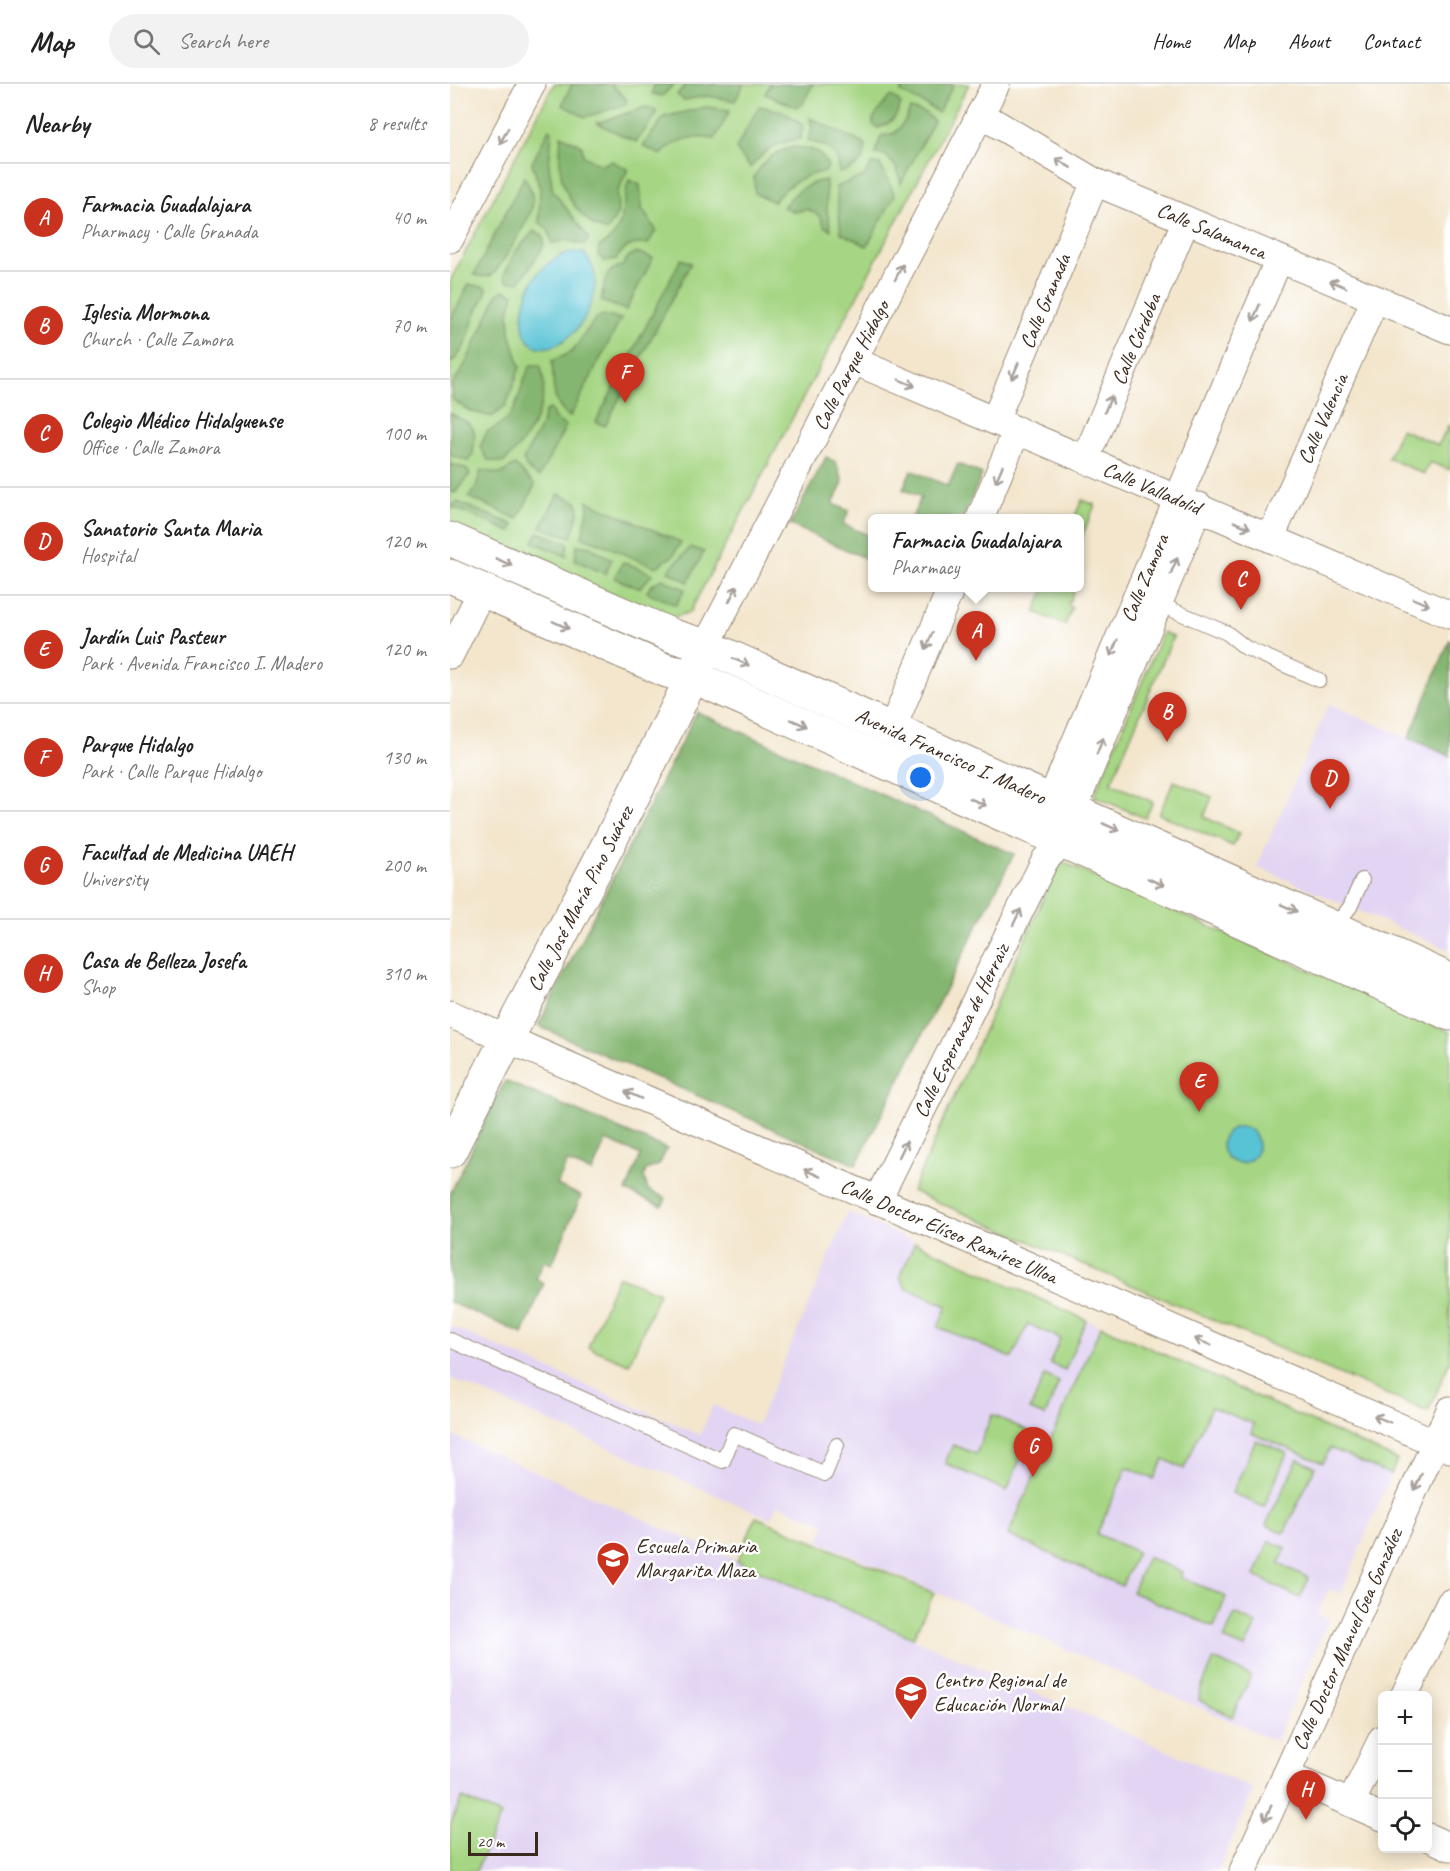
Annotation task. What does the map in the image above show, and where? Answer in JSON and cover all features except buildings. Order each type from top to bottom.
[{"type":"main road","name":"Avenida Francisco I. Madero","points":[[450,539],[673,636],[706,646],[892,729],[1056,829]]},
{"type":"main road","name":"Avenida Francisco I. Madero","points":[[450,576],[667,671],[692,676],[1326,942],[1450,980]]},
{"type":"main road","name":"Calle José María Pino Suárez","points":[[450,1151],[505,1039],[604,853],[706,646]]},
{"type":"main road","name":"Avenida Francisco I. Madero","points":[[1326,942],[1450,1014]]},
{"type":"street","points":[[450,239],[532,84]]},
{"type":"street","name":"Calle Parque Hidalgo","points":[[706,646],[996,84]]},
{"type":"street","name":"Calle Salamanca","points":[[980,114],[1095,182],[1450,330]]},
{"type":"street","name":"Calle Granada","points":[[981,514],[1006,425],[1095,182]]},
{"type":"street","name":"Calle Córdoba","points":[[1086,458],[1186,220]]},
{"type":"street","name":"Calle Zamora","points":[[1056,829],[1188,501],[1279,259]]},
{"type":"street","name":"Calle Valencia","points":[[1271,537],[1375,299]]},
{"type":"street","name":"Calle Valladolid","points":[[854,361],[1188,501],[1450,615]]},
{"type":"street","points":[[450,655],[482,590]]},
{"type":"street","points":[[892,729],[949,592]]},
{"type":"street","name":"Calle Esperanza de Herraiz","points":[[877,1201],[1056,829]]},
{"type":"street","name":"Calle Doctor Elíseo Ramírez Ulloa","points":[[450,1014],[1443,1446]]},
{"type":"street","name":"Calle Doctor Manuel Gea González","points":[[1243,1871],[1286,1775],[1443,1446],[1450,1410]]},
{"type":"street","points":[[1406,1691],[1450,1603]]},
{"type":"street","points":[[1351,1803],[1380,1745]]},
{"type":"street","points":[[1286,1775],[1378,1815]]},
{"type":"street","points":[[1432,1839],[1450,1846]]},
{"type":"lane","points":[[1148,599],[1227,633],[1246,648],[1319,681]]},
{"type":"lane","points":[[1326,942],[1350,907],[1362,880]]},
{"type":"lane","points":[[450,1340],[723,1461],[734,1434],[825,1474],[837,1445]]},
{"type":"shaded area","points":[[1329,704],[1450,756],[1450,950],[1257,867]]},
{"type":"shaded area","points":[[848,1212],[1397,1460],[1341,1594],[1329,1589],[1318,1614],[1329,1619],[1276,1741],[819,1541],[825,1524],[777,1504],[771,1519],[450,1378],[450,1326],[700,1435],[713,1405],[757,1425]]},
{"type":"shaded area","name":"Centro Regional de Educación Normal","points":[[450,1434],[1254,1789],[1218,1871],[450,1871]]},
{"type":"green space","points":[[554,84],[969,84],[690,612],[669,619],[450,524],[450,281]]},
{"type":"green space","points":[[572,84],[611,84],[627,100],[625,105],[585,117],[562,105]]},
{"type":"green space","points":[[654,84],[674,84],[662,96],[652,94]]},
{"type":"green space","points":[[687,84],[744,84],[735,101],[708,96],[684,100],[677,95]]},
{"type":"green space","points":[[770,84],[813,84],[802,105],[796,107],[765,94]]},
{"type":"green space","points":[[904,84],[954,84],[938,113],[901,92]]},
{"type":"green space","points":[[892,96],[901,104],[899,109],[890,122],[878,128],[873,124],[873,118]]},
{"type":"green space","points":[[759,106],[783,112],[803,126],[800,139],[784,142],[772,148],[750,168],[736,149]]},
{"type":"green space","points":[[646,107],[656,110],[656,115],[636,142],[597,123]]},
{"type":"green space","points":[[706,107],[730,110],[715,139],[699,137],[685,139],[661,155],[643,146],[664,117]]},
{"type":"green space","points":[[910,109],[925,113],[934,121],[901,183],[896,167],[885,155],[875,154],[881,136],[895,133],[905,121]]},
{"type":"green space","points":[[810,118],[866,145],[861,161],[839,173],[835,155],[821,145],[808,140],[812,129]]},
{"type":"green space","points":[[549,129],[552,131],[549,165],[553,191],[589,238],[584,245],[566,240],[552,243],[548,229],[539,222],[540,189],[532,163]]},
{"type":"green space","points":[[561,135],[582,146],[583,156],[601,165],[611,161],[628,169],[617,193],[618,213],[607,231],[584,217],[569,198],[562,179]]},
{"type":"green space","points":[[793,147],[810,149],[822,156],[828,166],[825,172],[796,181],[774,202],[755,193],[754,176],[763,165],[775,154]]},
{"type":"green space","points":[[872,164],[880,164],[895,195],[867,246],[841,233],[836,187],[864,176]]},
{"type":"green space","points":[[524,177],[533,199],[526,221],[492,275],[485,277],[474,275]]},
{"type":"green space","points":[[629,180],[640,185],[642,209],[656,230],[648,244],[629,246],[616,259],[604,261],[598,255],[599,247],[609,240],[619,225]]},
{"type":"green space","points":[[826,180],[827,210],[831,230],[825,227],[820,216],[807,209],[795,212],[783,207],[802,189]]},
{"type":"green space","points":[[534,231],[543,235],[544,245],[519,280],[507,281],[504,275],[515,252]]},
{"type":"green space","points":[[636,252],[653,258],[626,310],[601,301],[608,274],[622,266],[628,257]]},
{"type":"green space","points":[[681,259],[691,263],[605,426],[596,422]]},
{"type":"green space","points":[[469,284],[487,288],[465,343],[452,362],[450,361],[450,321]]},
{"type":"green space","points":[[503,290],[514,294],[509,312],[510,333],[520,367],[506,405],[492,417],[470,411],[453,400],[452,385],[466,363],[497,295]]},
{"type":"green space","points":[[603,315],[621,319],[570,417],[559,406],[556,399],[552,361],[572,352],[595,319]]},
{"type":"green space","points":[[531,365],[540,365],[543,378],[541,405],[536,419],[522,443],[503,463],[488,460],[480,447],[487,432],[508,418],[513,411]]},
{"type":"green space","points":[[550,409],[556,420],[566,426],[539,477],[528,469],[523,460],[542,424],[545,411]]},
{"type":"green space","points":[[450,413],[470,424],[474,431],[473,453],[468,461],[450,455]]},
{"type":"green space","points":[[1449,425],[1450,470],[1430,462],[1424,474],[1388,458],[1401,429],[1438,445]]},
{"type":"green space","points":[[826,457],[836,462],[843,482],[833,504],[849,511],[843,524],[868,535],[868,559],[790,525]]},
{"type":"green space","points":[[450,464],[465,468],[470,474],[455,493],[450,491]]},
{"type":"green space","points":[[958,464],[982,474],[965,514],[914,514],[921,497],[903,489],[911,470],[948,486]]},
{"type":"green space","points":[[515,465],[535,485],[518,519],[468,497],[475,490],[481,470],[501,474]]},
{"type":"green space","points":[[558,494],[577,502],[579,511],[571,537],[541,527]]},
{"type":"green space","points":[[1082,500],[1095,505],[1084,531],[1084,514],[1076,514]]},
{"type":"green space","points":[[587,501],[681,542],[673,556],[656,567],[582,537],[588,510]]},
{"type":"green space","points":[[457,502],[514,525],[511,532],[450,506]]},
{"type":"green space","points":[[538,532],[568,543],[566,556],[533,542]]},
{"type":"green space","points":[[577,545],[590,547],[612,559],[605,574],[575,560]]},
{"type":"green space","points":[[691,547],[704,552],[688,582],[668,571]]},
{"type":"green space","points":[[623,562],[653,574],[639,588],[614,578]]},
{"type":"green space","points":[[662,579],[685,589],[676,605],[647,592],[651,585]]},
{"type":"green space","points":[[1043,592],[1073,592],[1068,605],[1072,608],[1065,625],[1035,612]]},
{"type":"green space","points":[[1163,632],[1173,637],[1111,783],[1153,802],[1145,818],[1094,796]]},
{"type":"green space","points":[[1450,639],[1450,756],[1409,738]]},
{"type":"green space","points":[[697,712],[1014,854],[856,1165],[538,1026]]},
{"type":"green space","points":[[1174,781],[1212,797],[1204,817],[1239,833],[1233,846],[1159,814]]},
{"type":"green space","points":[[1060,861],[1450,1032],[1450,1361],[1428,1412],[912,1191]]},
{"type":"green space","points":[[505,1081],[667,1149],[659,1165],[646,1170],[644,1177],[648,1190],[666,1198],[662,1206],[626,1191],[641,1155],[606,1140],[592,1172],[567,1162],[557,1185],[581,1196],[552,1264],[544,1261],[536,1279],[544,1283],[523,1334],[450,1302],[450,1194]]},
{"type":"green space","points":[[915,1242],[1086,1320],[1065,1370],[1050,1363],[1060,1338],[1028,1324],[1012,1358],[938,1327],[947,1306],[906,1288],[900,1277]]},
{"type":"green space","points":[[618,1276],[659,1293],[629,1364],[588,1347]]},
{"type":"green space","points":[[1101,1326],[1397,1460],[1391,1475],[1330,1448],[1323,1463],[1251,1433],[1254,1424],[1211,1407],[1184,1469],[1164,1459],[1154,1479],[1127,1467],[1097,1534],[1137,1552],[1122,1586],[1008,1535]]},
{"type":"green space","points":[[1045,1375],[1059,1382],[1045,1416],[1030,1410]]},
{"type":"green space","points":[[992,1415],[1031,1432],[1007,1491],[945,1463],[953,1445],[976,1454]]},
{"type":"green space","points":[[1256,1440],[1287,1453],[1264,1507],[1232,1493]]},
{"type":"green space","points":[[1298,1459],[1315,1467],[1284,1533],[1266,1525]]},
{"type":"green space","points":[[756,1517],[934,1593],[913,1638],[737,1561]]},
{"type":"green space","points":[[1269,1541],[1286,1548],[1279,1564],[1309,1578],[1300,1598],[1255,1576]]},
{"type":"green space","points":[[1147,1557],[1182,1572],[1180,1577],[1226,1597],[1214,1627],[1132,1592]]},
{"type":"green space","points":[[1235,1614],[1256,1624],[1245,1648],[1224,1639]]},
{"type":"green space","points":[[1214,1659],[1251,1676],[1232,1717],[1199,1700],[1200,1691]]},
{"type":"green space","points":[[462,1798],[501,1815],[476,1871],[450,1871],[450,1825]]},
{"type":"water","points":[[570,252],[584,253],[591,264],[595,281],[592,300],[583,320],[572,335],[558,344],[545,348],[533,345],[525,336],[523,320],[530,288],[543,268]]},
{"type":"water","points":[[1240,1127],[1253,1132],[1258,1145],[1253,1158],[1240,1163],[1227,1158],[1222,1145],[1227,1132]]},
{"type":"place","name":"Parque Hidalgo","points":[[625,403]]},
{"type":"place","name":"Colegio Médico Hidalguense","points":[[1241,610]]},
{"type":"place","name":"Farmacia Guadalajara","points":[[976,661]]},
{"type":"place","name":"Iglesia Mormona","points":[[1167,742]]},
{"type":"place","name":"Sanatorio Santa Maria","points":[[1330,809]]},
{"type":"place","name":"Jardín Luis Pasteur","points":[[1199,1112]]},
{"type":"place","name":"Facultad de Medicina UAEH","points":[[1033,1477]]},
{"type":"place","name":"Escuela Primaria Margarita Maza","points":[[613,1587]]},
{"type":"place","name":"Centro Regional de Educación Normal","points":[[911,1721]]},
{"type":"place","name":"Casa de Belleza Josefa","points":[[1306,1820]]}]
